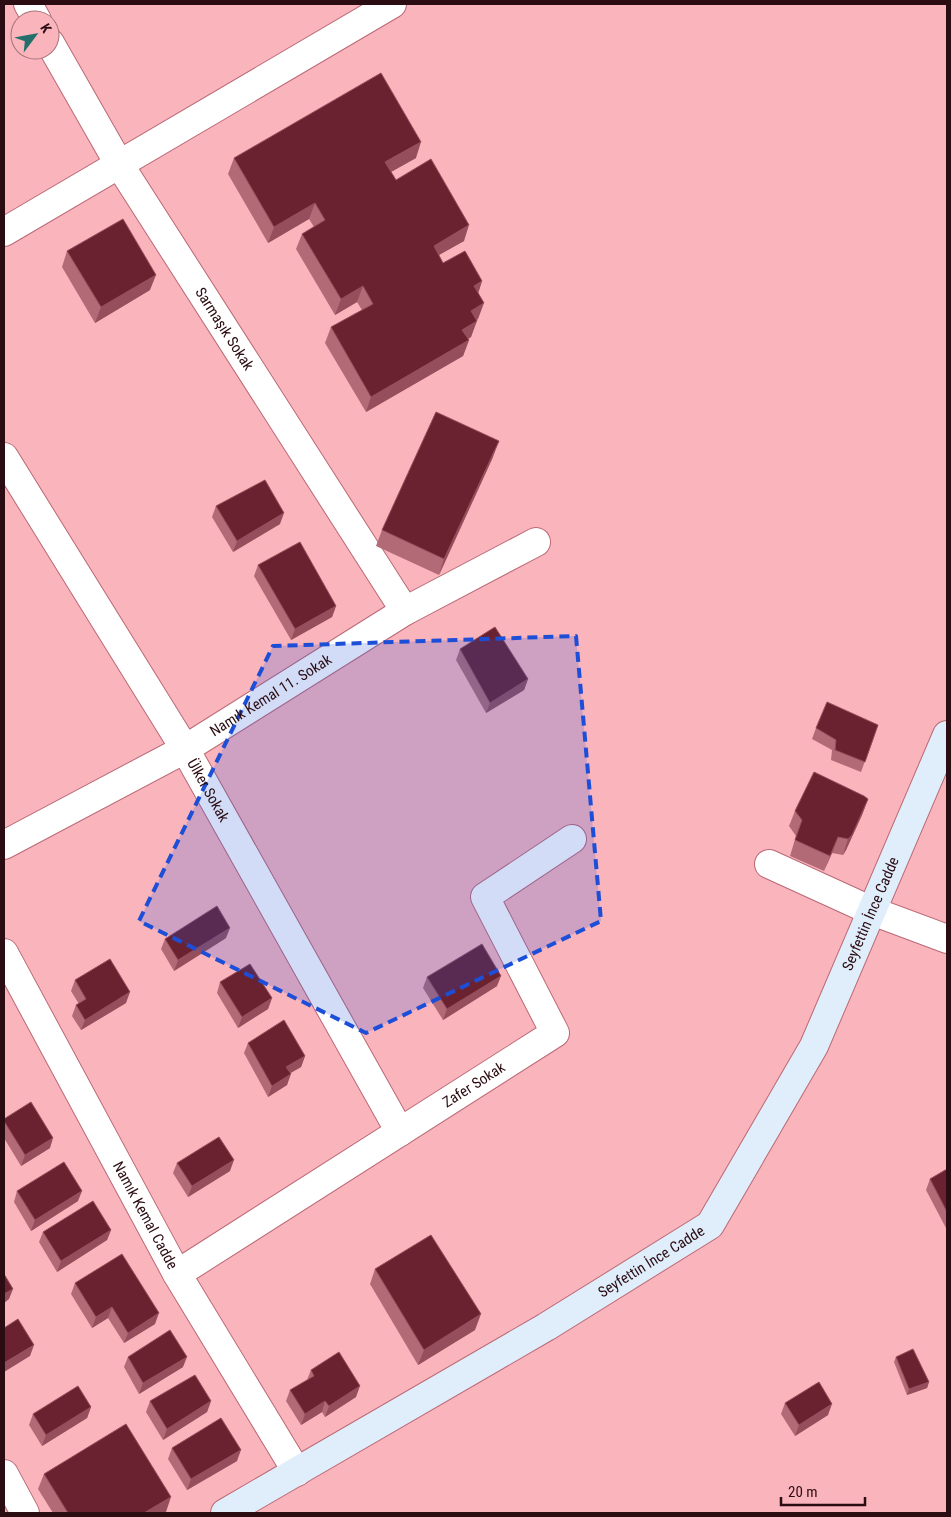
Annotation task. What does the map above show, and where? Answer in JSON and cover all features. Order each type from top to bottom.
[{"type":"main road","name":"Seyfettin İnce Cadde","points":[[235,1511],[297,1472],[546,1327],[710,1225],[814,1046],[947,735]]},
{"type":"street","points":[[4,232],[392,4]]},
{"type":"street","name":"Sarmaşık Sokak","points":[[60,60],[119,164],[405,611]]},
{"type":"street","name":"Ülker Sokak","points":[[4,457],[185,749],[400,1132]]},
{"type":"street","name":"Namık Kemal 11. Sokak","points":[[4,845],[185,749],[405,611],[536,542]]},
{"type":"street","name":"Zafer Sokak","points":[[176,1274],[555,1032],[485,897],[572,839]]},
{"type":"street","points":[[769,864],[872,911],[947,938]]},
{"type":"street","name":"Namık Kemal Cadde","points":[[4,953],[176,1274],[297,1472]]},
{"type":"street","points":[[4,1474],[25,1513]]},
{"type":"highlighted area","points":[[576,636],[601,921],[366,1033],[139,921],[273,646]]},
{"type":"building","points":[[381,73],[421,142],[385,162],[396,180],[431,159],[469,225],[434,246],[443,263],[465,251],[482,281],[474,286],[484,303],[471,311],[477,321],[462,330],[469,340],[371,397],[331,327],[373,304],[363,286],[341,299],[302,234],[325,220],[315,203],[274,227],[234,158]]},
{"type":"building","points":[[123,219],[156,275],[101,307],[67,251]]},
{"type":"building","points":[[436,412],[499,441],[444,559],[382,530]]},
{"type":"building","points":[[265,480],[284,513],[237,541],[216,506]]},
{"type":"building","points":[[300,542],[336,606],[295,629],[258,565]]},
{"type":"building","points":[[495,627],[528,679],[490,703],[460,649]]},
{"type":"building","points":[[827,702],[878,725],[865,762],[835,750],[836,740],[816,728]]},
{"type":"building","points":[[814,772],[868,799],[852,835],[848,839],[838,837],[830,856],[795,840],[802,820],[795,811]]},
{"type":"building","points":[[217,906],[230,928],[178,960],[165,939]]},
{"type":"building","points":[[482,944],[501,976],[447,1009],[427,977]]},
{"type":"building","points":[[110,959],[130,992],[85,1020],[76,1005],[86,999],[75,980]]},
{"type":"building","points":[[250,964],[272,998],[242,1017],[220,982]]},
{"type":"building","points":[[284,1020],[305,1056],[286,1067],[291,1074],[272,1086],[248,1043]]},
{"type":"building","points":[[31,1102],[53,1138],[25,1155],[4,1119]]},
{"type":"building","points":[[219,1137],[234,1160],[192,1186],[177,1163]]},
{"type":"building","points":[[64,1162],[82,1191],[35,1220],[17,1191]]},
{"type":"building","points":[[947,1169],[947,1212],[930,1179]]},
{"type":"building","points":[[93,1201],[111,1230],[61,1261],[43,1232]]},
{"type":"building","points":[[431,1235],[481,1314],[424,1350],[375,1269]]},
{"type":"building","points":[[122,1254],[159,1313],[128,1333],[112,1307],[96,1317],[75,1283]]},
{"type":"building","points":[[4,1274],[13,1289],[4,1294]]},
{"type":"building","points":[[18,1319],[34,1345],[4,1363],[4,1328]]},
{"type":"building","points":[[170,1330],[187,1357],[143,1383],[128,1357]]},
{"type":"building","points":[[913,1349],[929,1382],[909,1389],[896,1357]]},
{"type":"building","points":[[339,1352],[360,1386],[329,1406],[325,1401],[305,1414],[290,1390],[314,1376],[311,1370]]},
{"type":"building","points":[[195,1375],[211,1401],[167,1429],[150,1401]]},
{"type":"building","points":[[819,1382],[832,1404],[799,1425],[785,1403]]},
{"type":"building","points":[[78,1386],[91,1407],[46,1435],[33,1414]]},
{"type":"building","points":[[221,1418],[241,1450],[191,1479],[172,1448]]},
{"type":"building","points":[[126,1424],[171,1497],[144,1513],[68,1513],[44,1474]]}]
